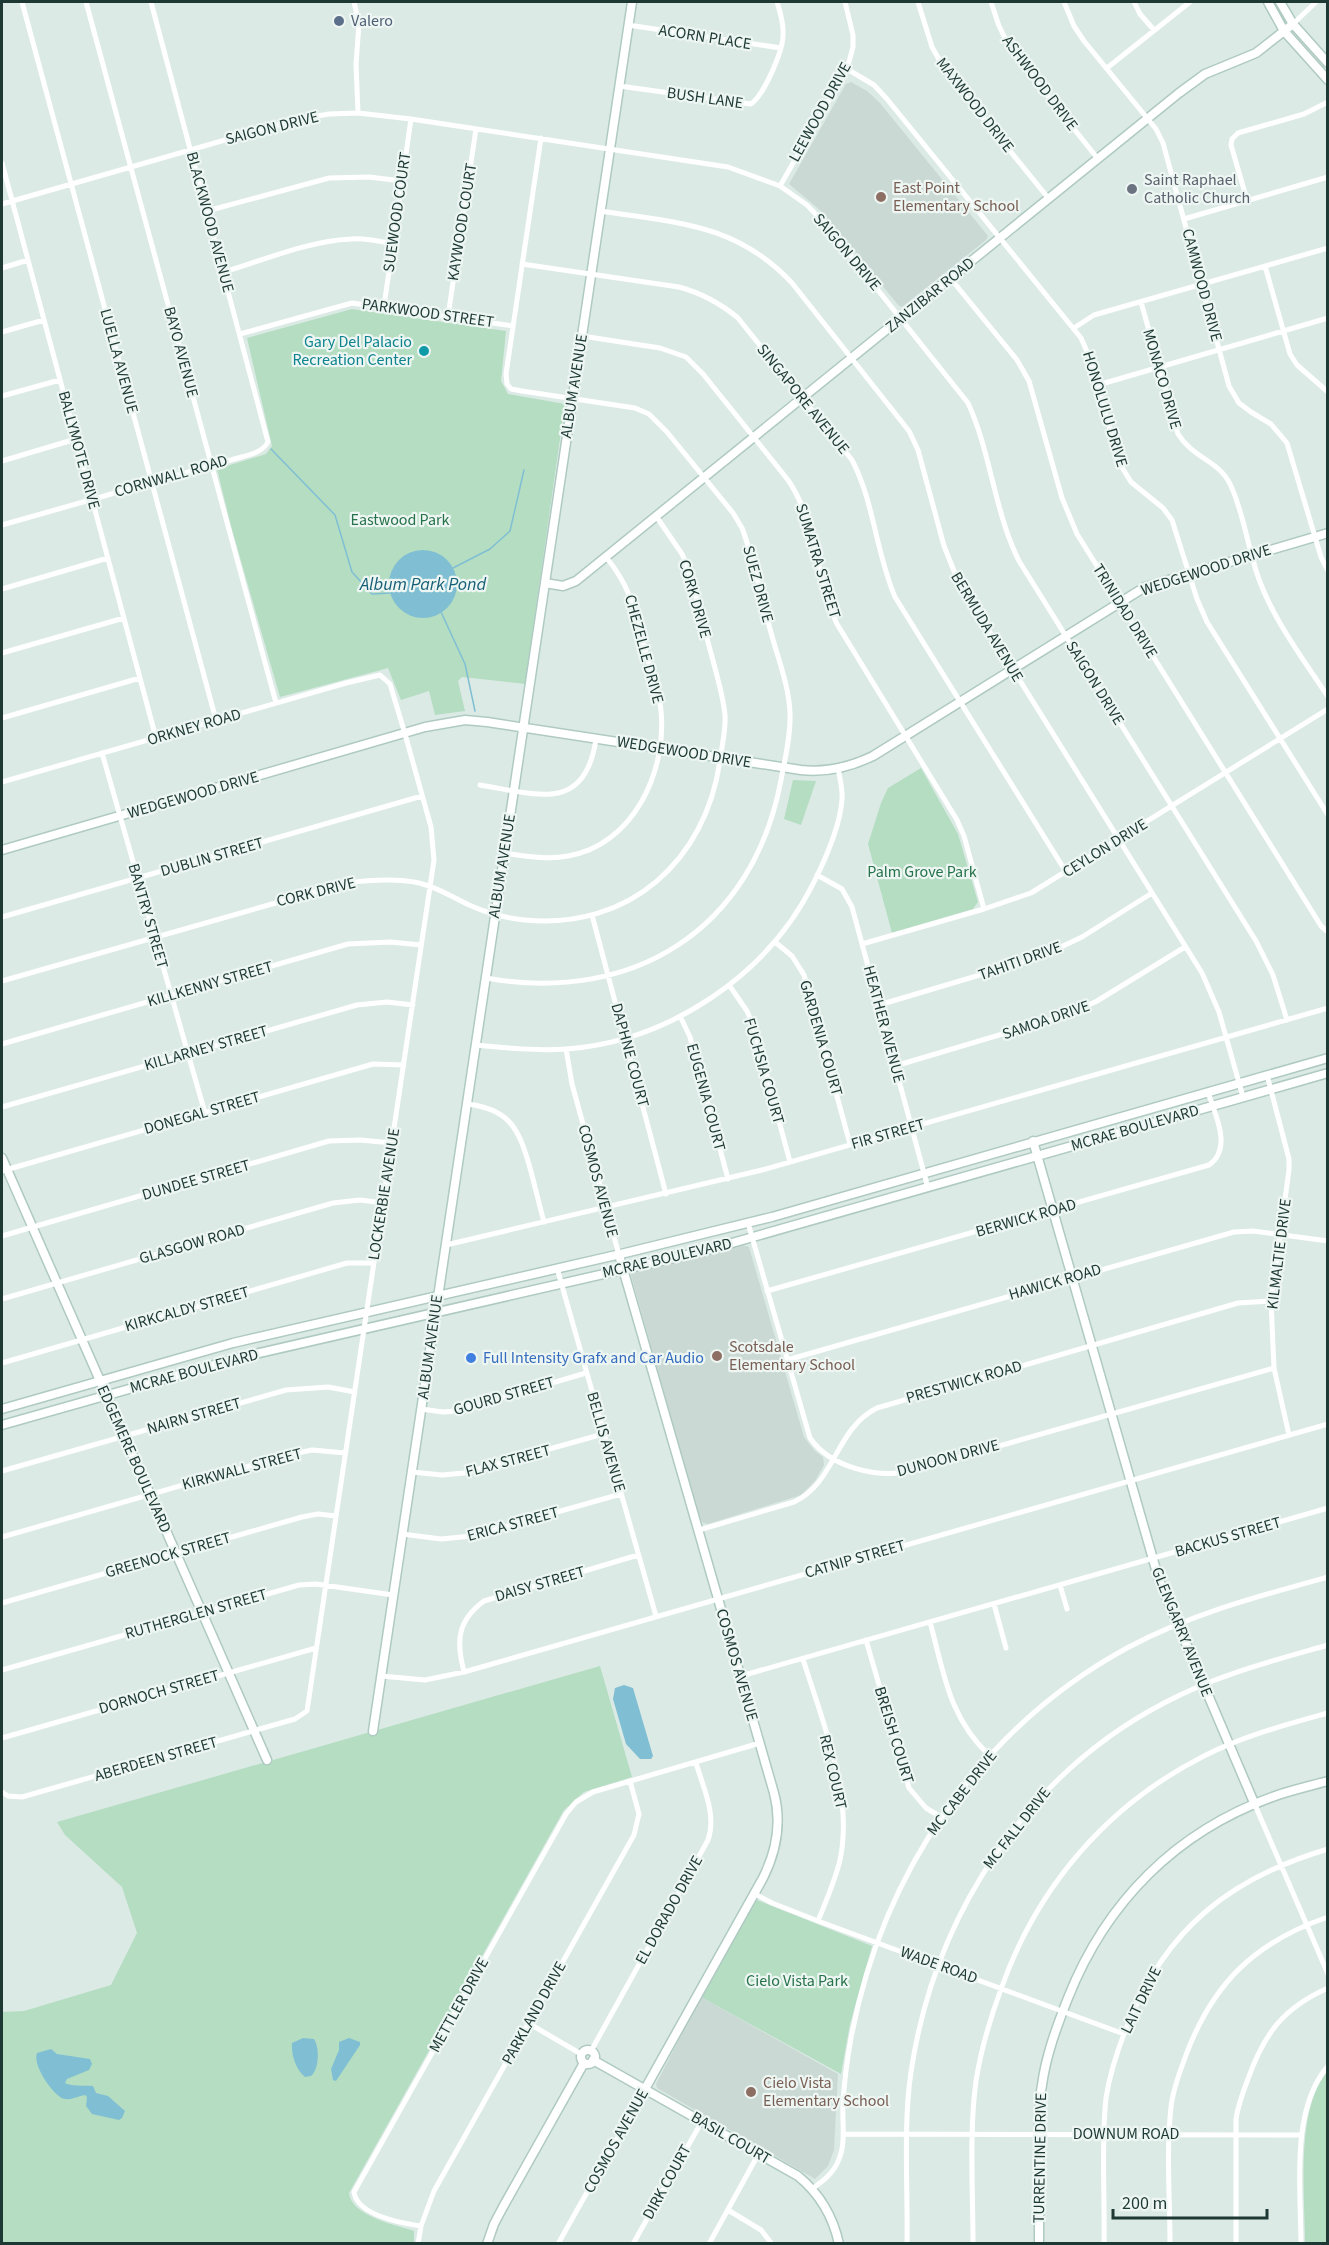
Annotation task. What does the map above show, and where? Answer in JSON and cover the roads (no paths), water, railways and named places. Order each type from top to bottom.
[{"type":"street","name":"LUELLA AVENUE","points":[[22,2],[216,720]]},
{"type":"street","name":"BAYO AVENUE","points":[[86,2],[276,703]]},
{"type":"street","name":"BLACKWOOD AVENUE","points":[[151,2],[268,442]]},
{"type":"street","points":[[354,2],[359,24],[356,64],[358,112]]},
{"type":"street","name":"ALBUM AVENUE","points":[[373,1731],[632,2]]},
{"type":"street","name":"BUSH LANE","points":[[619,86],[751,104],[756,100],[765,84],[781,48],[783,30],[777,2]]},
{"type":"street","name":"LEEWOOD DRIVE","points":[[780,186],[847,69],[853,46],[853,35],[845,2]]},
{"type":"street","name":"MAXWOOD DRIVE","points":[[918,2],[932,47],[946,72],[1049,199]]},
{"type":"street","name":"ASHWOOD DRIVE","points":[[992,2],[999,26],[1011,50],[1098,159]]},
{"type":"street","name":"CAMWOOD DRIVE","points":[[1064,2],[1079,34],[1156,129],[1163,143],[1229,386],[1239,403],[1271,424],[1287,443],[1328,571]]},
{"type":"street","points":[[1134,2],[1140,14],[1154,30]]},
{"type":"street","points":[[1107,68],[1190,2]]},
{"type":"street","points":[[1268,2],[1284,31],[1328,80]]},
{"type":"street","points":[[1280,2],[1293,24],[1328,63]]},
{"type":"street","name":"ZANZIBAR ROAD","points":[[544,583],[563,586],[571,584],[1147,119],[1205,74],[1256,53],[1293,24],[1316,2]]},
{"type":"street","name":"ACORN PLACE","points":[[628,25],[781,48]]},
{"type":"street","name":"HONOLULU DRIVE","points":[[847,69],[874,85],[887,99],[1074,328],[1086,347],[1120,464],[1138,489],[1170,515],[1200,609],[1211,631],[1328,815]]},
{"type":"street","points":[[1247,200],[1231,146],[1233,137],[1238,132],[1304,114],[1328,102]]},
{"type":"street","name":"SAIGON DRIVE","points":[[2,204],[295,120],[358,112],[728,167],[780,186],[818,216],[968,403],[977,425],[1010,540],[1019,561],[1256,941],[1273,975],[1287,1020]]},
{"type":"street","name":"SUEWOOD COURT","points":[[384,306],[411,119]]},
{"type":"street","name":"KAYWOOD COURT","points":[[448,316],[476,129]]},
{"type":"street","name":"SUEZ DRIVE","points":[[486,978],[524,984],[560,984],[608,976],[631,969],[659,956],[697,931],[727,902],[747,874],[762,847],[774,813],[789,722],[788,699],[742,528],[733,513],[667,432],[649,414],[635,408],[522,391],[511,388],[507,384],[513,326],[541,138]]},
{"type":"street","name":"BALLYMOTE DRIVE","points":[[2,163],[156,738]]},
{"type":"street","points":[[207,211],[329,178],[369,177],[402,181]]},
{"type":"street","points":[[1184,219],[1328,177]]},
{"type":"street","name":"BERMUDA AVENUE","points":[[601,211],[698,226],[724,235],[756,252],[792,283],[904,423],[913,439],[950,562],[965,595],[1208,984],[1219,1012],[1243,1097]]},
{"type":"street","points":[[224,272],[331,242],[362,239],[393,244]]},
{"type":"street","points":[[1074,328],[1094,315],[1328,248]]},
{"type":"street","points":[[2,268],[28,260]]},
{"type":"street","name":"SINGAPORE AVENUE","points":[[522,264],[679,287],[694,291],[724,306],[738,318],[847,452],[856,467],[884,569],[895,597],[1066,872]]},
{"type":"street","points":[[1265,266],[1290,354],[1298,365],[1328,392]]},
{"type":"street","name":"TRINIDAD DRIVE","points":[[951,279],[1017,360],[1029,381],[1070,520],[1119,602],[1322,926],[1328,932]]},
{"type":"street","name":"MONACO DRIVE","points":[[1141,302],[1178,434],[1187,448],[1216,467],[1229,482],[1260,583],[1272,608],[1328,697]]},
{"type":"street","name":"PARKWOOD STREET","points":[[240,334],[344,304],[362,303],[513,326]]},
{"type":"street","points":[[1098,385],[1328,318]]},
{"type":"street","points":[[2,332],[44,320]]},
{"type":"street","name":"SUMATRA STREET","points":[[582,336],[660,348],[686,357],[703,374],[754,437],[796,493],[804,511],[837,624],[957,820],[967,846],[984,909]]},
{"type":"street","points":[[2,396],[60,380]]},
{"type":"street","points":[[2,461],[76,439]]},
{"type":"street","name":"CORNWALL ROAD","points":[[2,525],[260,451],[268,442]]},
{"type":"street","name":"CORK DRIVE","points":[[2,981],[346,883],[400,881],[431,886],[495,915],[545,921],[592,915],[628,902],[640,894],[663,877],[684,854],[692,844],[707,815],[715,790],[725,727],[724,708],[685,559],[656,516]]},
{"type":"street","name":"WEDGEWOOD DRIVE","points":[[2,850],[441,723],[465,720],[783,767],[820,771],[838,768],[865,760],[906,736],[1144,587],[1328,533]]},
{"type":"street","name":"CHEZELLE DRIVE","points":[[504,853],[548,858],[560,857],[579,853],[607,840],[627,822],[643,802],[650,784],[658,748],[661,710],[633,605],[624,580],[606,557]]},
{"type":"street","points":[[2,589],[108,558]]},
{"type":"street","points":[[2,653],[124,618]]},
{"type":"street","name":"ORKNEY ROAD","points":[[2,782],[375,674],[385,677]]},
{"type":"street","name":"LOCKERBIE AVENUE","points":[[303,1715],[307,1711],[434,860],[433,838],[422,796],[390,684],[385,677]]},
{"type":"street","points":[[2,718],[140,678]]},
{"type":"street","name":"CEYLON DRIVE","points":[[862,944],[1021,897],[1066,872],[1328,709]]},
{"type":"street","points":[[480,784],[550,794],[570,789],[588,770],[596,739]]},
{"type":"street","name":"BANTRY STREET","points":[[102,753],[205,1113]]},
{"type":"street","points":[[476,1045],[517,1049],[566,1049],[593,1046],[655,1028],[711,999],[754,964],[775,942],[801,906],[818,875],[842,802],[838,768]]},
{"type":"street","name":"DUBLIN STREET","points":[[2,917],[422,796]]},
{"type":"street","name":"HEATHER AVENUE","points":[[818,875],[837,885],[847,895],[928,1188]]},
{"type":"street","name":"TAHITI DRIVE","points":[[879,1005],[1030,961],[1082,937],[1152,893]]},
{"type":"street","name":"DAPHNE COURT","points":[[592,915],[666,1194]]},
{"type":"street","name":"KILLKENNY STREET","points":[[2,1044],[348,944],[390,942],[421,945]]},
{"type":"street","name":"GARDENIA COURT","points":[[775,942],[792,956],[804,975],[850,1144]]},
{"type":"street","name":"SAMOA DRIVE","points":[[895,1066],[1070,1014],[1097,1001],[1185,947]]},
{"type":"street","name":"FUCHSIA COURT","points":[[729,985],[747,1011],[754,1028],[790,1162]]},
{"type":"street","name":"KILLARNEY STREET","points":[[2,1107],[366,1003],[387,1002],[413,1005]]},
{"type":"street","name":"FIR STREET","points":[[445,1245],[728,1179],[1328,1008]]},
{"type":"street","name":"EUGENIA COURT","points":[[680,1016],[690,1036],[728,1179]]},
{"type":"street","name":"COSMOS AVENUE","points":[[558,2244],[755,1894],[775,1851],[778,1824],[776,1803],[760,1743],[606,1209],[570,1075],[566,1049]]},
{"type":"street","name":"MCRAE BOULEVARD","points":[[2,1409],[233,1343],[619,1255],[748,1223],[1328,1058]]},
{"type":"street","name":"DONEGAL STREET","points":[[4,1170],[373,1064],[404,1065]]},
{"type":"street","name":"MCRAE BOULEVARD","points":[[2,1425],[242,1357],[752,1238],[1328,1073]]},
{"type":"street","name":"KILMALTIE DRIVE","points":[[1267,1075],[1289,1159],[1271,1301],[1275,1368],[1289,1435]]},
{"type":"street","name":"BERWICK ROAD","points":[[767,1292],[1209,1165],[1217,1157],[1222,1145],[1208,1092]]},
{"type":"street","points":[[467,1104],[495,1111],[511,1122],[517,1130],[523,1144],[544,1222]]},
{"type":"street","name":"DUNDEE STREET","points":[[2,1236],[329,1141],[360,1140],[392,1143]]},
{"type":"street","name":"GLENGARRY AVENUE","points":[[1034,1142],[1162,1587],[1328,1974]]},
{"type":"street","name":"EDGEMERE BOULEVARD","points":[[2,1158],[4,1170],[57,1283],[267,1760]]},
{"type":"street","name":"GLASGOW ROAD","points":[[2,1299],[333,1203],[360,1200],[384,1203]]},
{"type":"street","name":"DUNOON DRIVE","points":[[748,1223],[810,1438],[818,1448],[864,1471],[884,1474],[903,1472],[1275,1368]]},
{"type":"street","name":"HAWICK ROAD","points":[[787,1359],[1234,1232],[1253,1231],[1328,1241]]},
{"type":"street","name":"KIRKCALDY STREET","points":[[2,1363],[347,1263],[374,1263]]},
{"type":"street","name":"BELLIS AVENUE","points":[[557,1268],[656,1616]]},
{"type":"street","points":[[502,1281],[505,1296]]},
{"type":"street","name":"PRESTWICK ROAD","points":[[699,1530],[800,1499],[816,1487],[860,1417],[877,1407],[1238,1303],[1271,1301]]},
{"type":"street","name":"GOURD STREET","points":[[421,1408],[443,1412],[456,1411],[586,1373]]},
{"type":"street","name":"NAIRN STREET","points":[[2,1471],[286,1390],[328,1387],[355,1392]]},
{"type":"street","name":"CATNIP STREET","points":[[381,1676],[425,1680],[464,1672],[1328,1424]]},
{"type":"street","name":"FLAX STREET","points":[[412,1472],[442,1475],[464,1473],[603,1434]]},
{"type":"street","name":"KIRKWALL STREET","points":[[2,1537],[288,1455],[312,1450],[345,1453]]},
{"type":"street","name":"ERICA STREET","points":[[402,1534],[441,1539],[472,1536],[621,1494]]},
{"type":"street","name":"BACKUS STREET","points":[[741,1676],[1328,1508]]},
{"type":"street","name":"GREENOCK STREET","points":[[2,1603],[302,1517],[318,1514],[336,1516]]},
{"type":"street","name":"DAISY STREET","points":[[464,1672],[459,1647],[462,1627],[469,1615],[484,1601],[638,1556]]},
{"type":"street","name":"MC CABE DRIVE","points":[[812,2189],[834,2170],[840,2158],[850,2039],[859,1999],[878,1943],[905,1877],[940,1817],[989,1755],[1039,1708],[1077,1679],[1129,1647],[1177,1624],[1219,1608],[1328,1577]]},
{"type":"street","name":"RUTHERGLEN STREET","points":[[2,1670],[290,1587],[309,1584],[393,1595]]},
{"type":"street","points":[[1060,1585],[1067,1609]]},
{"type":"street","points":[[994,1604],[1006,1648]]},
{"type":"street","points":[[930,1622],[955,1710],[971,1736],[989,1755]]},
{"type":"street","name":"BREISH COURT","points":[[866,1640],[909,1788],[926,1808],[940,1817]]},
{"type":"street","name":"MC FALL DRIVE","points":[[907,2244],[909,2084],[926,2003],[959,1917],[978,1881],[1006,1837],[1039,1798],[1080,1759],[1121,1728],[1164,1702],[1248,1667],[1328,1645]]},
{"type":"street","name":"DORNOCH STREET","points":[[2,1738],[316,1648]]},
{"type":"street","name":"REX COURT","points":[[803,1659],[837,1774],[843,1810],[840,1859],[818,1921]]},
{"type":"street","points":[[973,2244],[973,2133],[976,2083],[981,2051],[1016,1949],[1051,1887],[1083,1848],[1113,1818],[1152,1787],[1185,1766],[1229,1745],[1266,1731],[1328,1713]]},
{"type":"street","name":"ABERDEEN STREET","points":[[2,1792],[8,1796],[22,1797],[303,1715]]},
{"type":"street","points":[[630,1781],[760,1743]]},
{"type":"street","name":"EL DORADO DRIVE","points":[[591,2051],[708,1840],[711,1820],[696,1762]]},
{"type":"street","name":"PARKLAND DRIVE","points":[[418,2244],[421,2226],[434,2191],[636,1829],[638,1807],[630,1781]]},
{"type":"street","name":"METTLER DRIVE","points":[[421,2226],[393,2220],[364,2208],[357,2202],[355,2190],[567,1814],[576,1802],[587,1795],[630,1781]]},
{"type":"street","name":"TURRENTINE DRIVE","points":[[1039,2244],[1041,2086],[1049,2050],[1062,2011],[1095,1940],[1131,1891],[1190,1839],[1254,1804],[1328,1781]]},
{"type":"street","name":"LAIT DRIVE","points":[[1104,2244],[1107,2090],[1124,2034],[1138,1999],[1153,1972],[1182,1933],[1230,1892],[1280,1865],[1328,1849]]},
{"type":"street","name":"WADE ROAD","points":[[755,1894],[818,1921],[1124,2034]]},
{"type":"street","points":[[1170,2244],[1171,2106],[1177,2080],[1194,2035],[1215,1996],[1238,1968],[1277,1940],[1328,1917]]},
{"type":"street","points":[[1236,2244],[1236,2134],[1239,2103],[1263,2042],[1275,2025],[1304,2000],[1328,1988]]},
{"type":"street","name":"BASIL COURT","points":[[528,2023],[586,2059],[645,2089],[798,2176],[824,2204],[833,2220],[840,2244]]},
{"type":"street","points":[[487,2244],[502,2207],[586,2059],[594,2055],[591,2051]]},
{"type":"street","points":[[1301,2244],[1303,2120],[1315,2084],[1328,2066]]},
{"type":"street","name":"DIRK COURT","points":[[633,2244],[702,2121]]},
{"type":"street","name":"DOWNUM ROAD","points":[[843,2134],[1301,2135]]},
{"type":"street","points":[[709,2244],[759,2154]]},
{"type":"street","points":[[728,2210],[761,2230],[772,2244]]},
{"type":"water","name":"Album Park Pond","points":[[423,550],[436,553],[447,560],[454,571],[457,584],[454,597],[447,608],[436,615],[423,618],[410,615],[399,608],[392,597],[389,584],[392,571],[399,560],[410,553]]},
{"type":"water","points":[[624,1685],[633,1688],[653,1756],[651,1759],[640,1759],[626,1744],[613,1699],[615,1688]]},
{"type":"water","points":[[303,2038],[314,2039],[318,2053],[314,2073],[305,2077],[297,2066],[292,2048],[292,2043]]},
{"type":"water","points":[[349,2038],[360,2042],[360,2045],[336,2081],[333,2080],[331,2069],[339,2050],[339,2042]]},
{"type":"water","points":[[51,2049],[57,2054],[90,2059],[92,2064],[89,2070],[67,2079],[65,2083],[93,2086],[96,2093],[108,2096],[125,2111],[122,2118],[119,2120],[92,2114],[86,2106],[87,2097],[85,2095],[65,2099],[55,2093],[45,2080],[36,2058],[37,2053]]},
{"type":"waterway","points":[[271,449],[335,515],[352,572],[372,594],[391,593]]},
{"type":"waterway","points":[[453,568],[490,549],[510,531],[524,470]]},
{"type":"waterway","points":[[441,612],[465,664],[475,711]]},
{"type":"place","name":"Valero","points":[[339,21]]},
{"type":"place","name":"Saint Raphael Catholic Church","points":[[1132,189]]},
{"type":"place","name":"East Point Elementary School","points":[[881,197]]},
{"type":"place","name":"Gary Del Palacio Recreation Center","points":[[424,351]]},
{"type":"place","name":"Scotsdale Elementary School","points":[[717,1356]]},
{"type":"place","name":"Full Intensity Grafx and Car Audio","points":[[471,1358]]},
{"type":"place","name":"Cielo Vista Elementary School","points":[[751,2092]]},
{"type":"park label","name":"Eastwood Park","points":[[400,520]]},
{"type":"park label","name":"Palm Grove Park","points":[[922,872]]},
{"type":"park label","name":"Cielo Vista Park","points":[[797,1981]]}]
